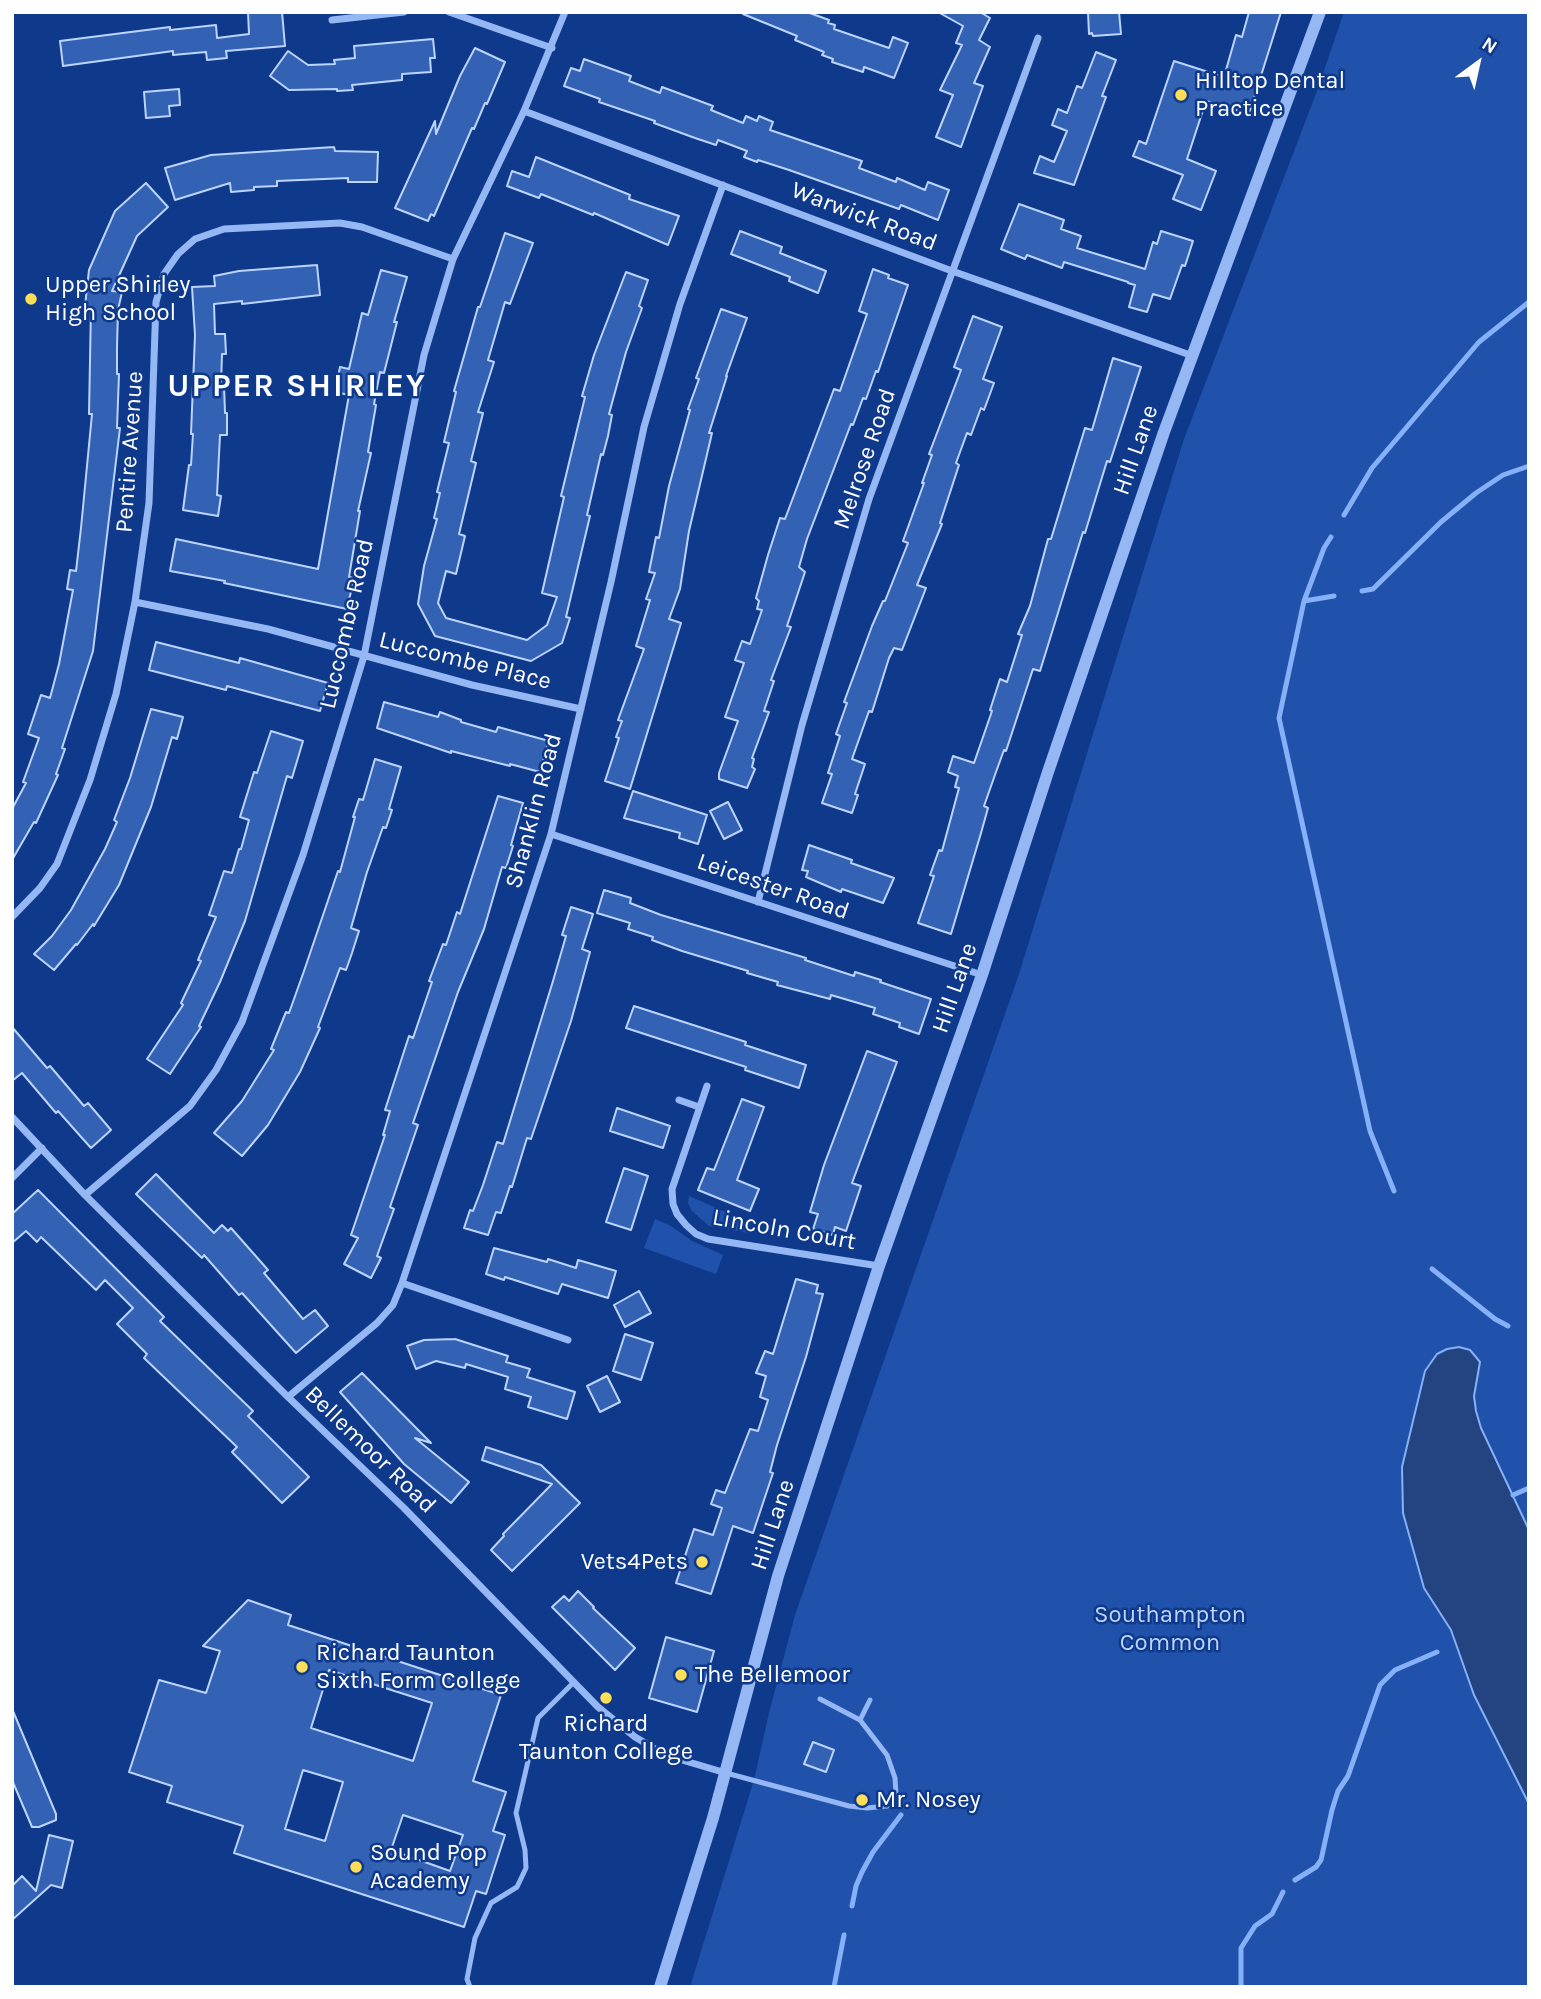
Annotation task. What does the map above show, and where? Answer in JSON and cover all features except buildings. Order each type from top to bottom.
[{"type":"street","points":[[332,20],[404,12]]},
{"type":"street","points":[[449,12],[552,48]]},
{"type":"street","name":"Luccombe Road","points":[[85,1195],[190,1106],[216,1070],[242,1022],[303,855],[364,656],[424,355],[453,259],[524,111],[565,12]]},
{"type":"street","name":"Hill Lane","points":[[660,1987],[726,1773],[778,1576],[879,1266],[982,975],[1056,746],[1193,356],[1320,12]]},
{"type":"street","name":"Melrose Road","points":[[758,902],[802,725],[869,499],[1038,38]]},
{"type":"street","name":"Warwick Road","points":[[524,111],[952,271],[1193,356]]},
{"type":"street","name":"Shanklin Road","points":[[288,1397],[377,1322],[393,1305],[402,1283],[551,834],[644,427],[680,304],[723,185]]},
{"type":"street","name":"Pentire Avenue","points":[[12,917],[40,888],[57,864],[89,780],[116,694],[135,602],[149,503],[156,302],[164,274],[177,254],[195,239],[224,229],[340,223],[362,227],[453,259]]},
{"type":"street","name":"Luccombe Place","points":[[135,602],[268,629],[472,685],[581,709]]},
{"type":"street","name":"Leicester Road","points":[[551,834],[982,975]]},
{"type":"street","name":"Lincoln Court","points":[[707,1086],[672,1189],[677,1214],[686,1226],[695,1234],[708,1239],[879,1266]]},
{"type":"street","points":[[678,1100],[699,1107]]},
{"type":"street","name":"Bellemoor Road","points":[[12,1118],[85,1195],[404,1508],[573,1683],[622,1728],[646,1745],[688,1763],[726,1773]]},
{"type":"street","points":[[12,1178],[42,1148]]},
{"type":"street","points":[[402,1283],[568,1340]]},
{"type":"lane","points":[[470,1987],[467,1979],[475,1938],[492,1903],[517,1887],[526,1868],[525,1850],[516,1813],[538,1718],[573,1683]]},
{"type":"lane","points":[[726,1773],[849,1806],[887,1806],[896,1794],[895,1778],[887,1755],[860,1720],[820,1699]]},
{"type":"lane","points":[[860,1720],[870,1700]]},
{"type":"green space","name":"Southampton Common","points":[[1344,12],[1529,12],[1529,1987],[690,1987],[754,1780],[795,1615],[1019,974],[1184,439],[1317,91]]},
{"type":"green space","points":[[689,1196],[751,1223],[749,1233],[709,1226],[692,1211],[688,1203]]},
{"type":"green space","points":[[655,1219],[671,1226],[692,1241],[723,1255],[716,1274],[644,1248]]},
{"type":"shaded area","points":[[1459,1347],[1470,1350],[1480,1362],[1474,1396],[1476,1411],[1481,1428],[1529,1530],[1529,1804],[1474,1695],[1451,1630],[1424,1588],[1403,1513],[1402,1467],[1425,1371],[1437,1354]]},
{"type":"waterway","points":[[1344,515],[1372,468],[1479,342],[1529,302]]},
{"type":"waterway","points":[[1362,591],[1373,589],[1441,522],[1476,493],[1503,475],[1529,466]]},
{"type":"waterway","points":[[1304,601],[1324,548],[1331,537]]},
{"type":"waterway","points":[[1334,596],[1304,601],[1279,718],[1370,1131],[1394,1191]]},
{"type":"waterway","points":[[1432,1269],[1495,1319],[1508,1326]]},
{"type":"waterway","points":[[1513,1495],[1529,1488]]},
{"type":"waterway","points":[[1295,1880],[1316,1867],[1321,1860],[1338,1791],[1348,1776],[1380,1685],[1395,1670],[1437,1652]]},
{"type":"waterway","points":[[852,1906],[862,1872],[873,1852],[901,1815]]},
{"type":"waterway","points":[[1241,1987],[1241,1948],[1255,1926],[1272,1914],[1283,1892]]},
{"type":"waterway","points":[[834,1987],[844,1935]]},
{"type":"place","name":"Hilltop Dental Practice","points":[[1181,95]]},
{"type":"place","name":"Upper Shirley High School","points":[[31,299]]},
{"type":"place","name":"Vets4Pets","points":[[702,1562]]},
{"type":"place","name":"Richard Taunton Sixth Form College","points":[[302,1667]]},
{"type":"place","name":"The Bellemoor","points":[[681,1675]]},
{"type":"place","name":"Richard Taunton College","points":[[606,1698]]},
{"type":"place","name":"Mr. Nosey","points":[[862,1800]]},
{"type":"place","name":"Sound Pop Academy","points":[[356,1867]]},
{"type":"district","name":"UPPER SHIRLEY","points":[[297,387]]}]
